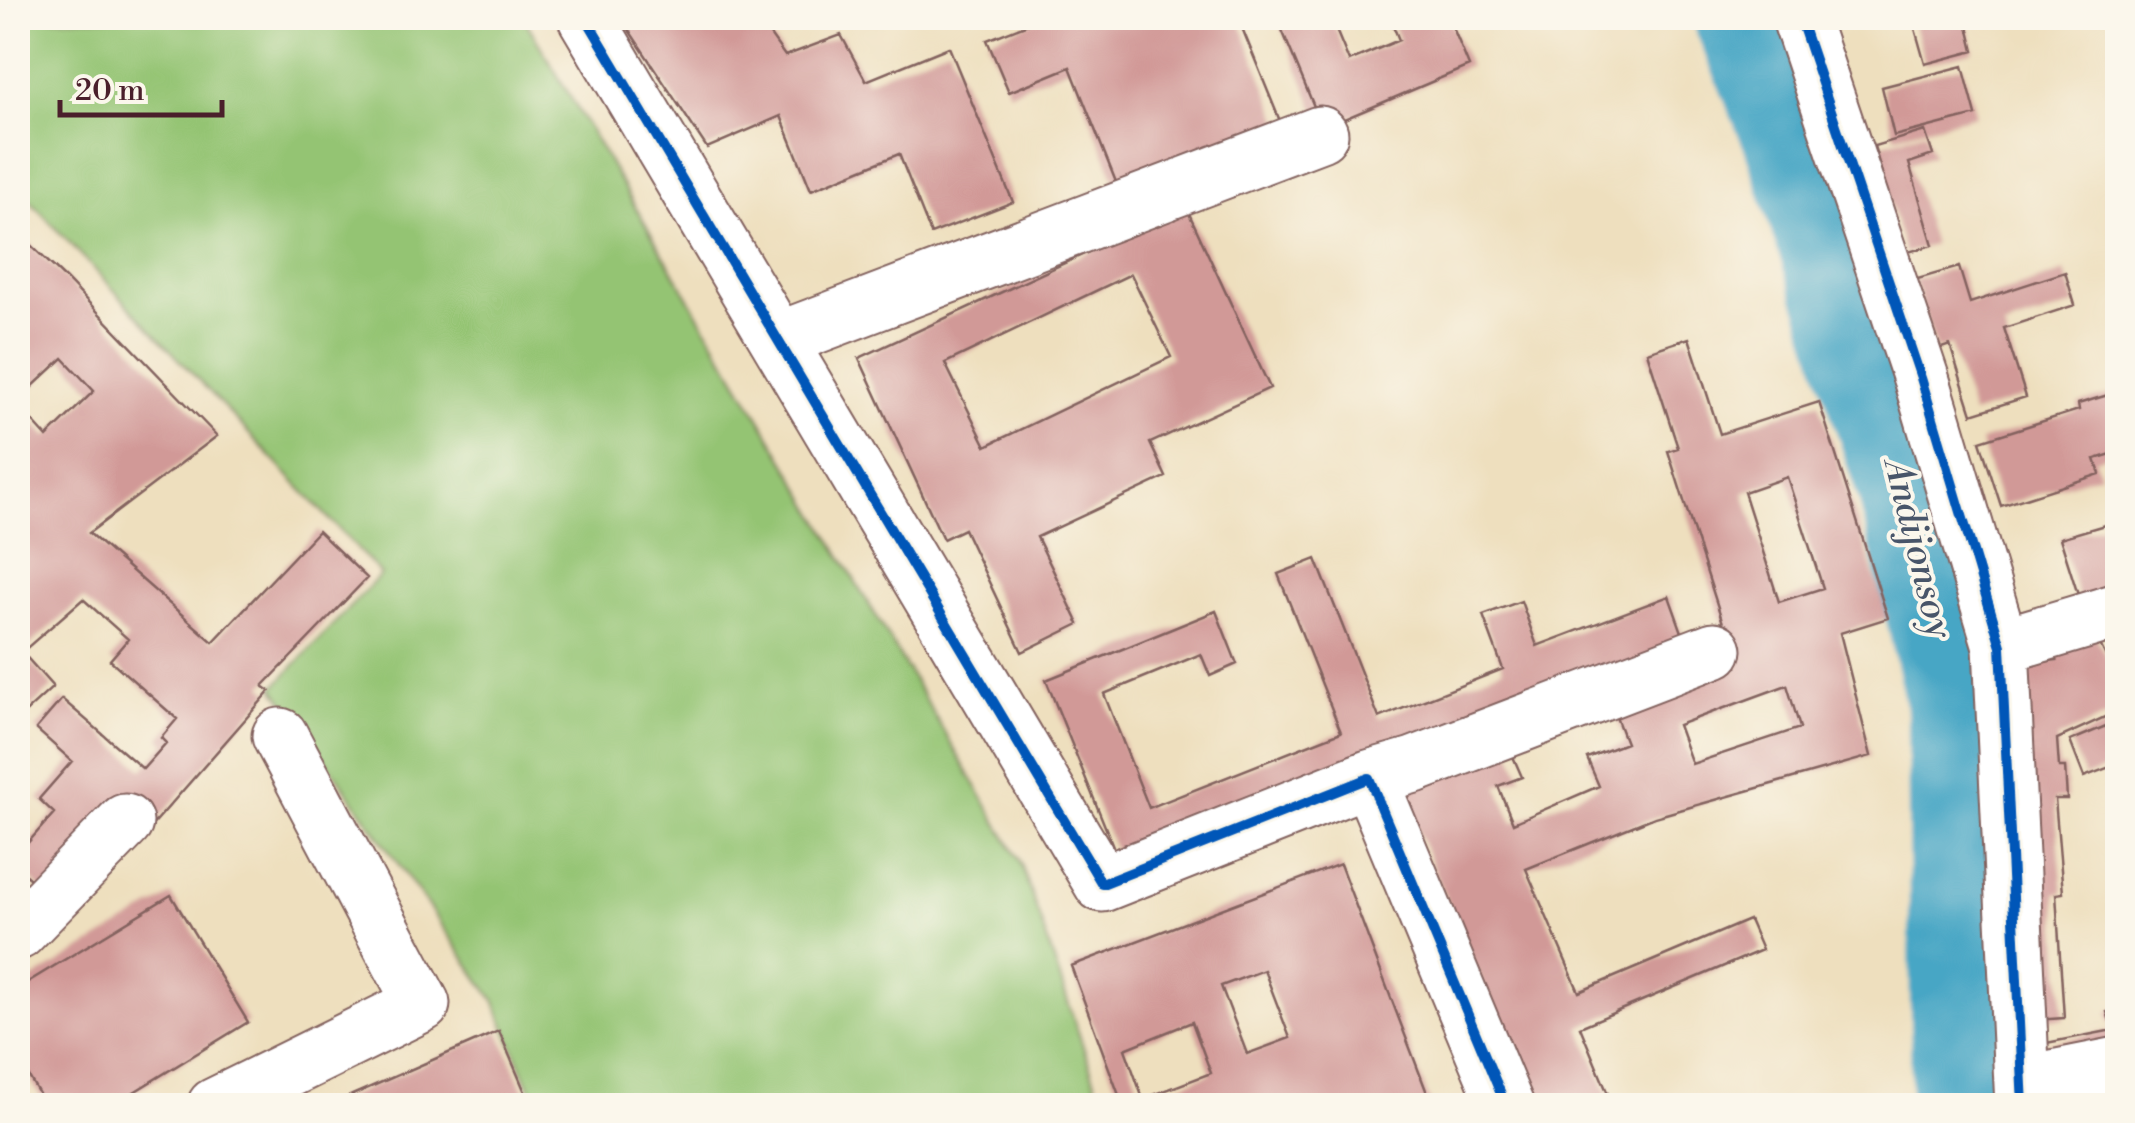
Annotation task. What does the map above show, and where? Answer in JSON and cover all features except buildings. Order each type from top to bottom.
[{"type":"street","points":[[586,18],[1102,884],[1369,778],[1414,765],[1714,650]]},
{"type":"street","points":[[1800,18],[1921,378],[2001,646],[2023,1095],[2118,1065]]},
{"type":"street","points":[[778,340],[1320,134]]},
{"type":"street","points":[[2001,646],[2118,611]]},
{"type":"street","points":[[215,1106],[422,1004],[280,736]]},
{"type":"street","points":[[1369,778],[1506,1106]]},
{"type":"street","points":[[18,932],[125,822]]},
{"type":"green space","points":[[18,18],[524,18],[1020,861],[1103,1105],[537,1105],[494,1000],[274,687],[381,574],[18,188]]},
{"type":"waterway","name":"Andijonsoy","points":[[1743,18],[1791,134],[1907,491],[1956,707],[1960,1106]]},
{"type":"cycle path","points":[[586,18],[1102,884],[1369,778],[1506,1106]]},
{"type":"cycle path","points":[[1800,18],[1921,378],[2001,646],[2023,1106]]}]
